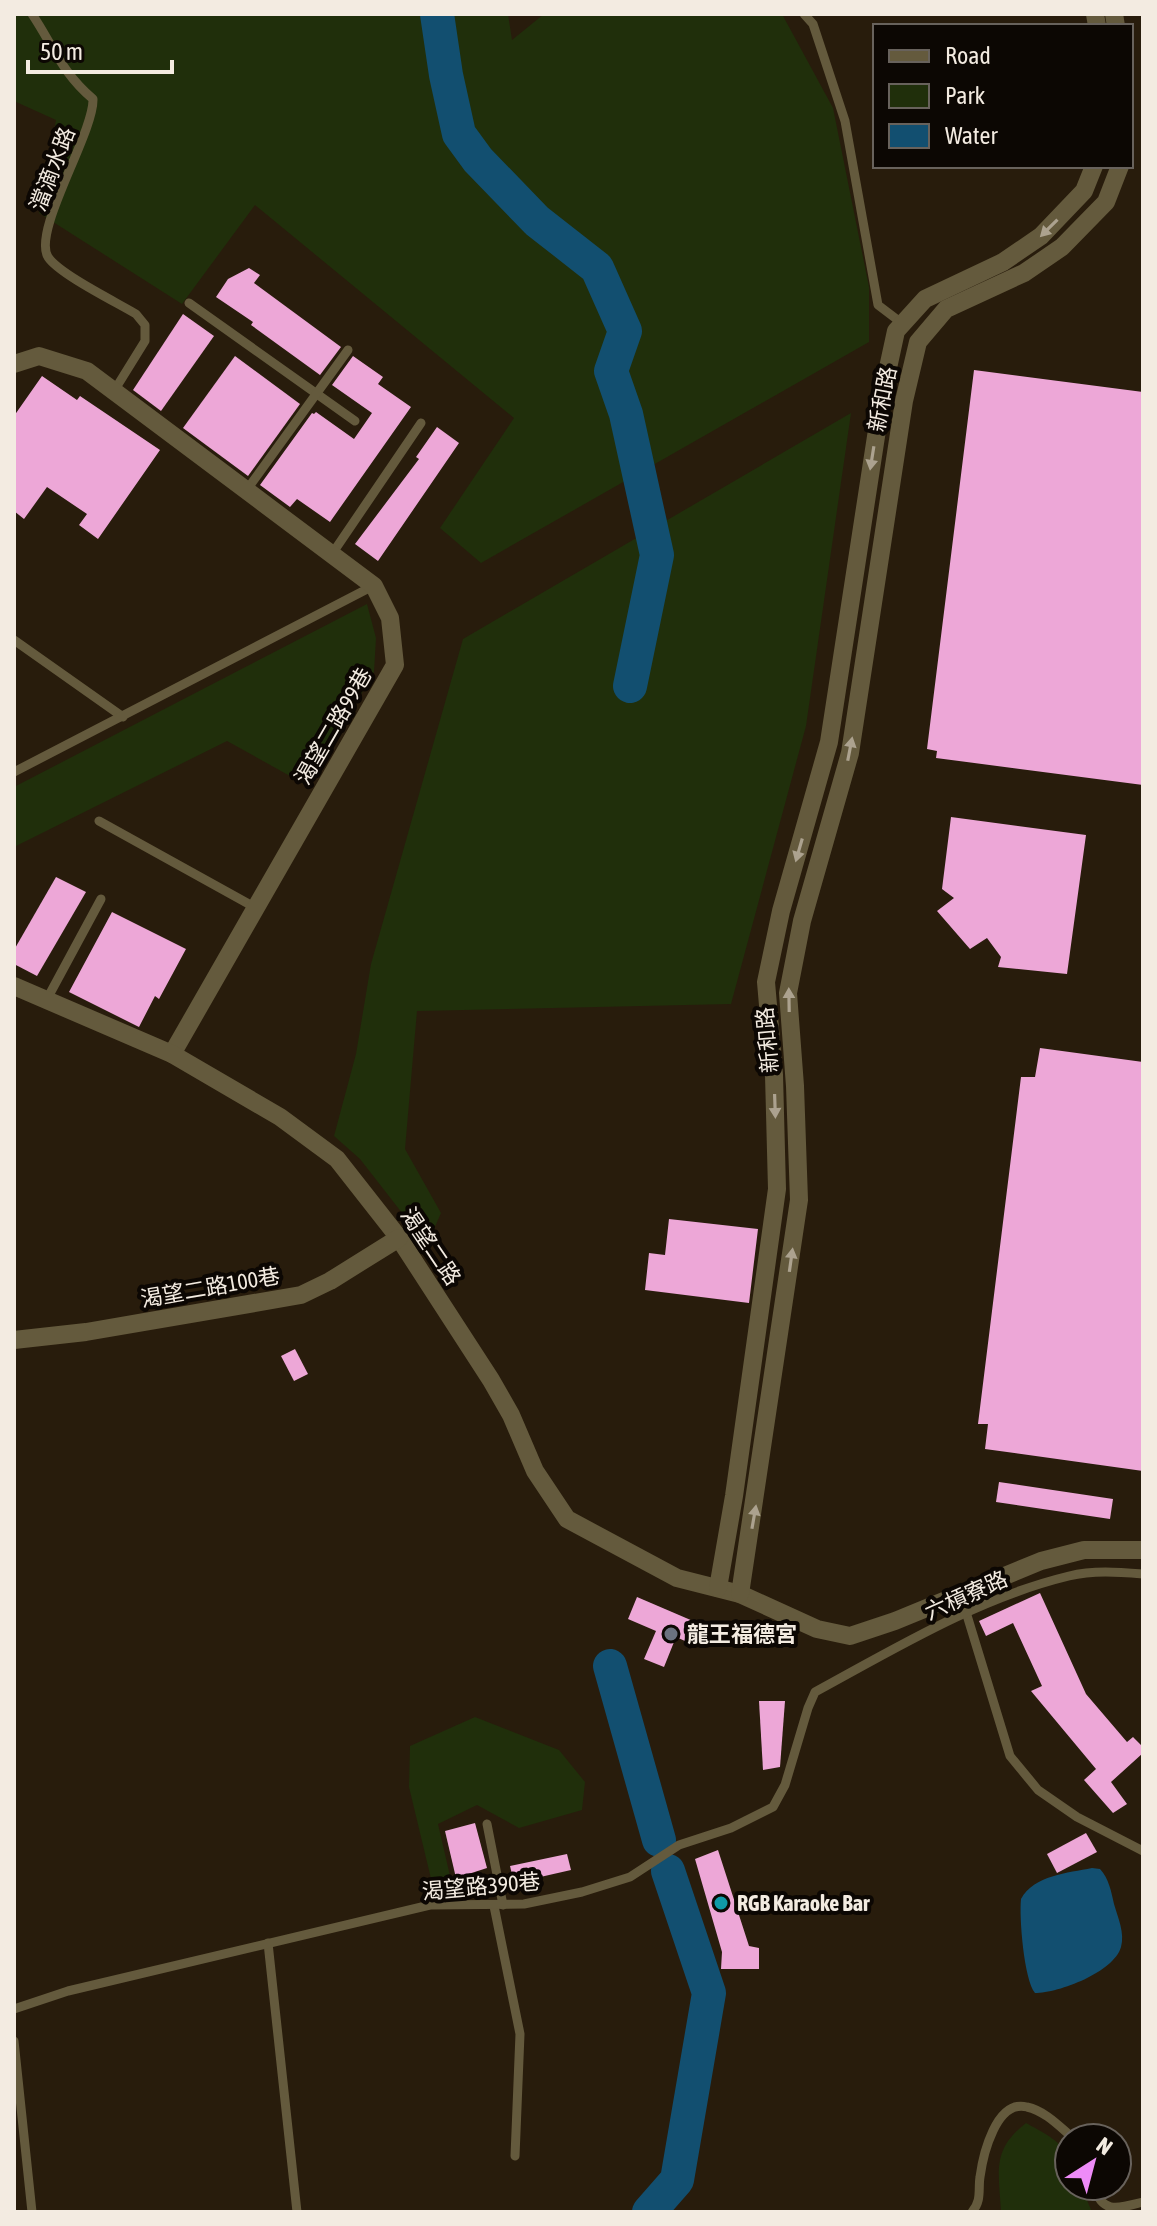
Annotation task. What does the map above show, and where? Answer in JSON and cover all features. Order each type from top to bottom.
[{"type":"street","name":"新和路","points":[[718,1588],[777,1189],[774,1075],[766,982],[781,911],[829,742],[883,391],[896,331],[925,299],[1003,262],[1041,236],[1084,191],[1093,168]]},
{"type":"street","name":"新和路","points":[[740,1594],[799,1200],[788,993],[802,921],[850,753],[904,401],[918,342],[946,309],[1024,273],[1062,247],[1106,202],[1119,168]]},
{"type":"street","name":"渴望二路99巷","points":[[14,363],[39,356],[87,371],[374,586],[390,618],[395,665],[172,1054]]},
{"type":"street","name":"渴望二路","points":[[14,986],[172,1054],[280,1117],[337,1159],[399,1238],[491,1380],[511,1415],[535,1471],[567,1519],[677,1578],[740,1594]]},
{"type":"street","name":"渴望二路100巷","points":[[14,1340],[86,1332],[301,1295],[330,1281],[399,1238]]},
{"type":"street","points":[[740,1594],[817,1629],[850,1636],[895,1621],[1041,1561],[1084,1550],[1143,1550]]},
{"type":"lane","name":"澢滴水路","points":[[32,14],[50,40],[64,70],[93,99],[94,114],[62,186],[45,242],[47,256],[60,268],[136,314],[145,325],[145,341],[113,393]]},
{"type":"lane","points":[[804,14],[813,24],[845,121],[878,305],[903,324]]},
{"type":"lane","points":[[189,303],[355,421]]},
{"type":"lane","points":[[246,491],[348,350]]},
{"type":"lane","points":[[332,554],[421,423]]},
{"type":"lane","points":[[14,772],[374,586]]},
{"type":"lane","points":[[14,640],[123,717]]},
{"type":"lane","points":[[99,821],[256,908]]},
{"type":"lane","points":[[47,999],[101,899]]},
{"type":"lane","name":"六槓寮路","points":[[815,1692],[966,1612],[1021,1591],[1071,1575],[1106,1572],[1143,1574]]},
{"type":"lane","points":[[966,1612],[1010,1756],[1038,1790],[1077,1817],[1143,1851]]},
{"type":"lane","name":"渴望路390巷","points":[[14,2009],[68,1991],[430,1905],[524,1904],[582,1892],[630,1877],[679,1845],[731,1828],[773,1807],[785,1785],[815,1692]]},
{"type":"lane","points":[[487,1824],[520,2034],[515,2156]]},
{"type":"lane","points":[[268,1943],[297,2212]]},
{"type":"lane","points":[[14,2041],[32,2212]]},
{"type":"lane","points":[[972,2212],[977,2207],[979,2178],[990,2138],[999,2119],[1014,2107],[1025,2106],[1055,2122]]},
{"type":"lane","points":[[1101,2202],[1119,2208],[1143,2202]]},
{"type":"green space","points":[[14,14],[508,14],[512,40],[544,14],[782,14],[833,108],[869,287],[869,342],[481,563],[440,528],[514,418],[255,205],[182,304],[39,213],[56,120],[14,101]]},
{"type":"green space","points":[[851,413],[806,726],[731,1004],[417,1011],[405,1149],[441,1213],[427,1245],[360,1159],[334,1136],[356,1054],[371,964],[463,639]]},
{"type":"green space","points":[[367,604],[376,638],[374,672],[308,786],[227,741],[14,847],[14,787]]},
{"type":"green space","points":[[475,1717],[559,1750],[585,1782],[582,1810],[519,1828],[477,1805],[438,1824],[451,1880],[433,1887],[409,1787],[410,1746]]},
{"type":"green space","points":[[1026,2123],[1053,2140],[1053,2202],[1088,2202],[1092,2212],[1001,2212],[1000,2163],[1002,2152]]},
{"type":"water","points":[[1092,1868],[1100,1869],[1109,1885],[1122,1931],[1121,1947],[1108,1965],[1097,1973],[1071,1985],[1035,1993],[1025,1962],[1021,1899],[1043,1880]]},
{"type":"building","points":[[249,268],[260,275],[254,283],[341,347],[320,375],[216,297],[228,279]]},
{"type":"building","points":[[183,314],[214,336],[161,411],[133,390]]},
{"type":"building","points":[[235,356],[300,404],[248,476],[183,428]]},
{"type":"building","points":[[353,356],[383,377],[378,384],[411,407],[330,522],[297,499],[290,507],[260,485],[312,413],[316,412],[354,439],[372,413],[332,385]]},
{"type":"building","points":[[974,370],[1143,392],[1143,785],[936,758],[937,751],[927,749]]},
{"type":"building","points":[[42,376],[77,400],[80,396],[160,450],[98,539],[79,525],[87,514],[47,487],[24,519],[14,511],[14,416]]},
{"type":"building","points":[[437,427],[459,443],[378,561],[355,544],[419,459],[416,457]]},
{"type":"building","points":[[951,817],[1086,835],[1067,974],[998,967],[1001,957],[987,938],[970,949],[937,911],[954,898],[942,889]]},
{"type":"building","points":[[56,877],[86,892],[37,976],[14,964],[14,950]]},
{"type":"building","points":[[112,912],[186,949],[159,999],[155,996],[139,1027],[69,992]]},
{"type":"building","points":[[1040,1048],[1143,1062],[1143,1471],[985,1449],[988,1424],[978,1424],[1021,1077],[1035,1077]]},
{"type":"building","points":[[669,1219],[758,1229],[749,1303],[645,1290],[649,1253],[665,1255]]},
{"type":"building","points":[[295,1349],[308,1374],[294,1381],[281,1356]]},
{"type":"building","points":[[999,1482],[1113,1499],[1110,1519],[996,1502]]},
{"type":"building","points":[[1040,1593],[1086,1694],[1127,1742],[1133,1737],[1143,1747],[1143,1753],[1111,1782],[1127,1804],[1113,1813],[1084,1780],[1096,1769],[1031,1691],[1042,1686],[1013,1623],[986,1636],[979,1621]]},
{"type":"building","name":"龍王福德宮","points":[[637,1597],[693,1621],[685,1641],[676,1637],[664,1667],[644,1659],[656,1631],[628,1619]]},
{"type":"building","points":[[759,1701],[785,1701],[780,1767],[763,1770]]},
{"type":"building","points":[[475,1823],[487,1868],[456,1878],[445,1831]]},
{"type":"building","points":[[1086,1833],[1097,1852],[1057,1873],[1047,1854]]},
{"type":"building","name":"RGB Karaoke Bar","points":[[718,1850],[749,1946],[759,1948],[759,1969],[721,1969],[722,1952],[695,1859]]},
{"type":"building","points":[[567,1854],[571,1870],[514,1883],[510,1866]]},
{"type":"waterway","points":[[437,14],[459,134],[478,160],[537,221],[597,268],[625,331],[611,371],[626,414],[657,555],[630,686]]},
{"type":"waterway","points":[[610,1666],[659,1840]]},
{"type":"waterway","points":[[649,2212],[677,2180],[709,1993],[668,1871]]},
{"type":"place","name":"龍王福德宮","points":[[671,1634]]},
{"type":"place","name":"RGB Karaoke Bar","points":[[721,1903]]}]
